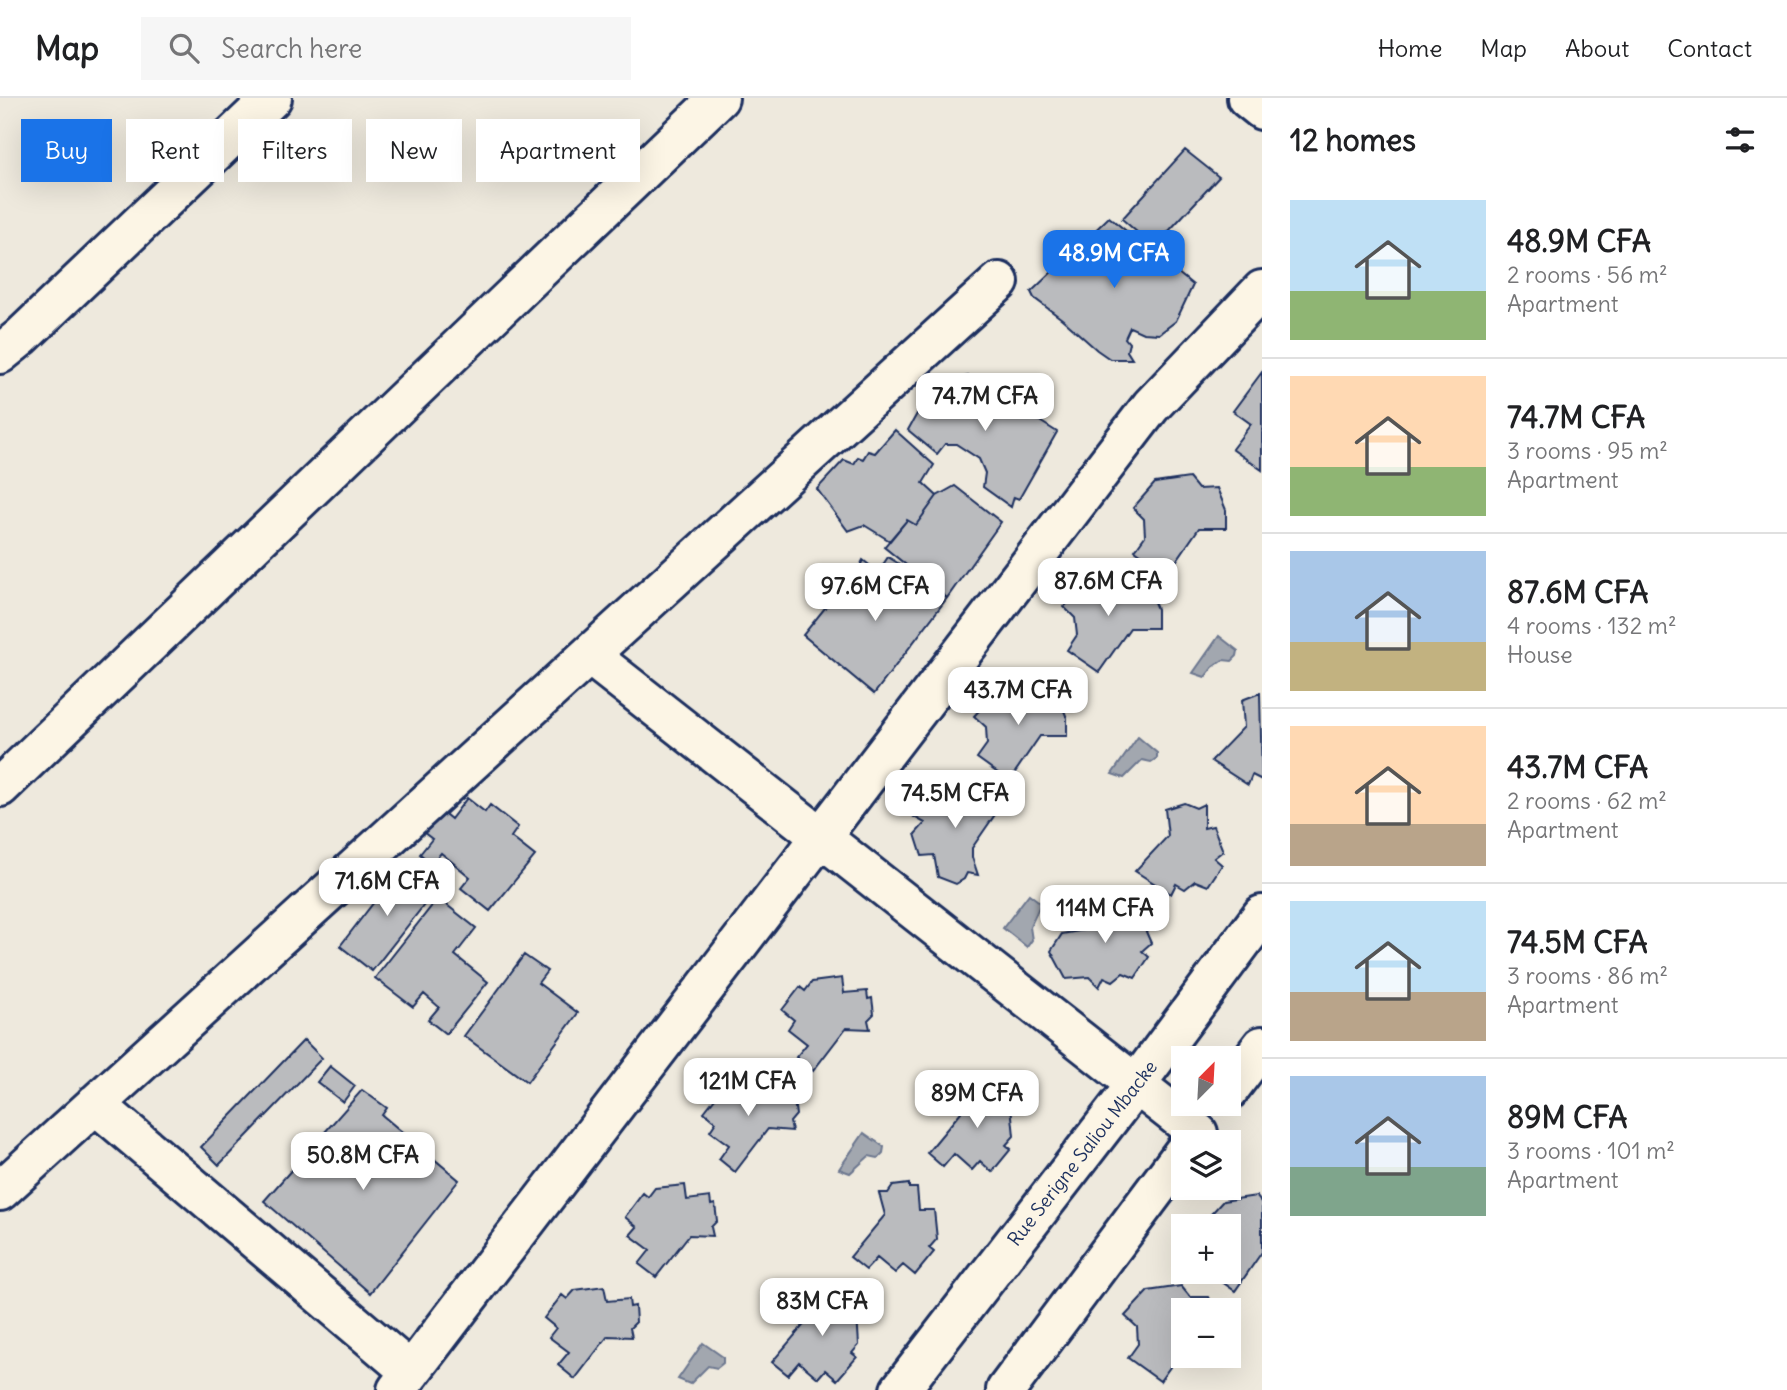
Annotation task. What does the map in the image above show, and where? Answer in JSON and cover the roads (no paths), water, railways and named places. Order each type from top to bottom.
[{"type":"street","points":[[7,336],[272,98]]},
{"type":"street","points":[[0,787],[719,98]]},
{"type":"street","points":[[1247,98],[1262,110]]},
{"type":"street","points":[[0,1191],[999,282]]},
{"type":"street","points":[[95,1104],[404,1381],[1151,406],[1262,290]]},
{"type":"street","points":[[589,655],[1194,1130]]},
{"type":"street","name":"Rue Serigne Saliou Mbacke","points":[[902,1389],[1262,915]]},
{"type":"street","points":[[1241,1074],[1262,1046]]},
{"type":"street","points":[[1006,1390],[1171,1169]]}]
